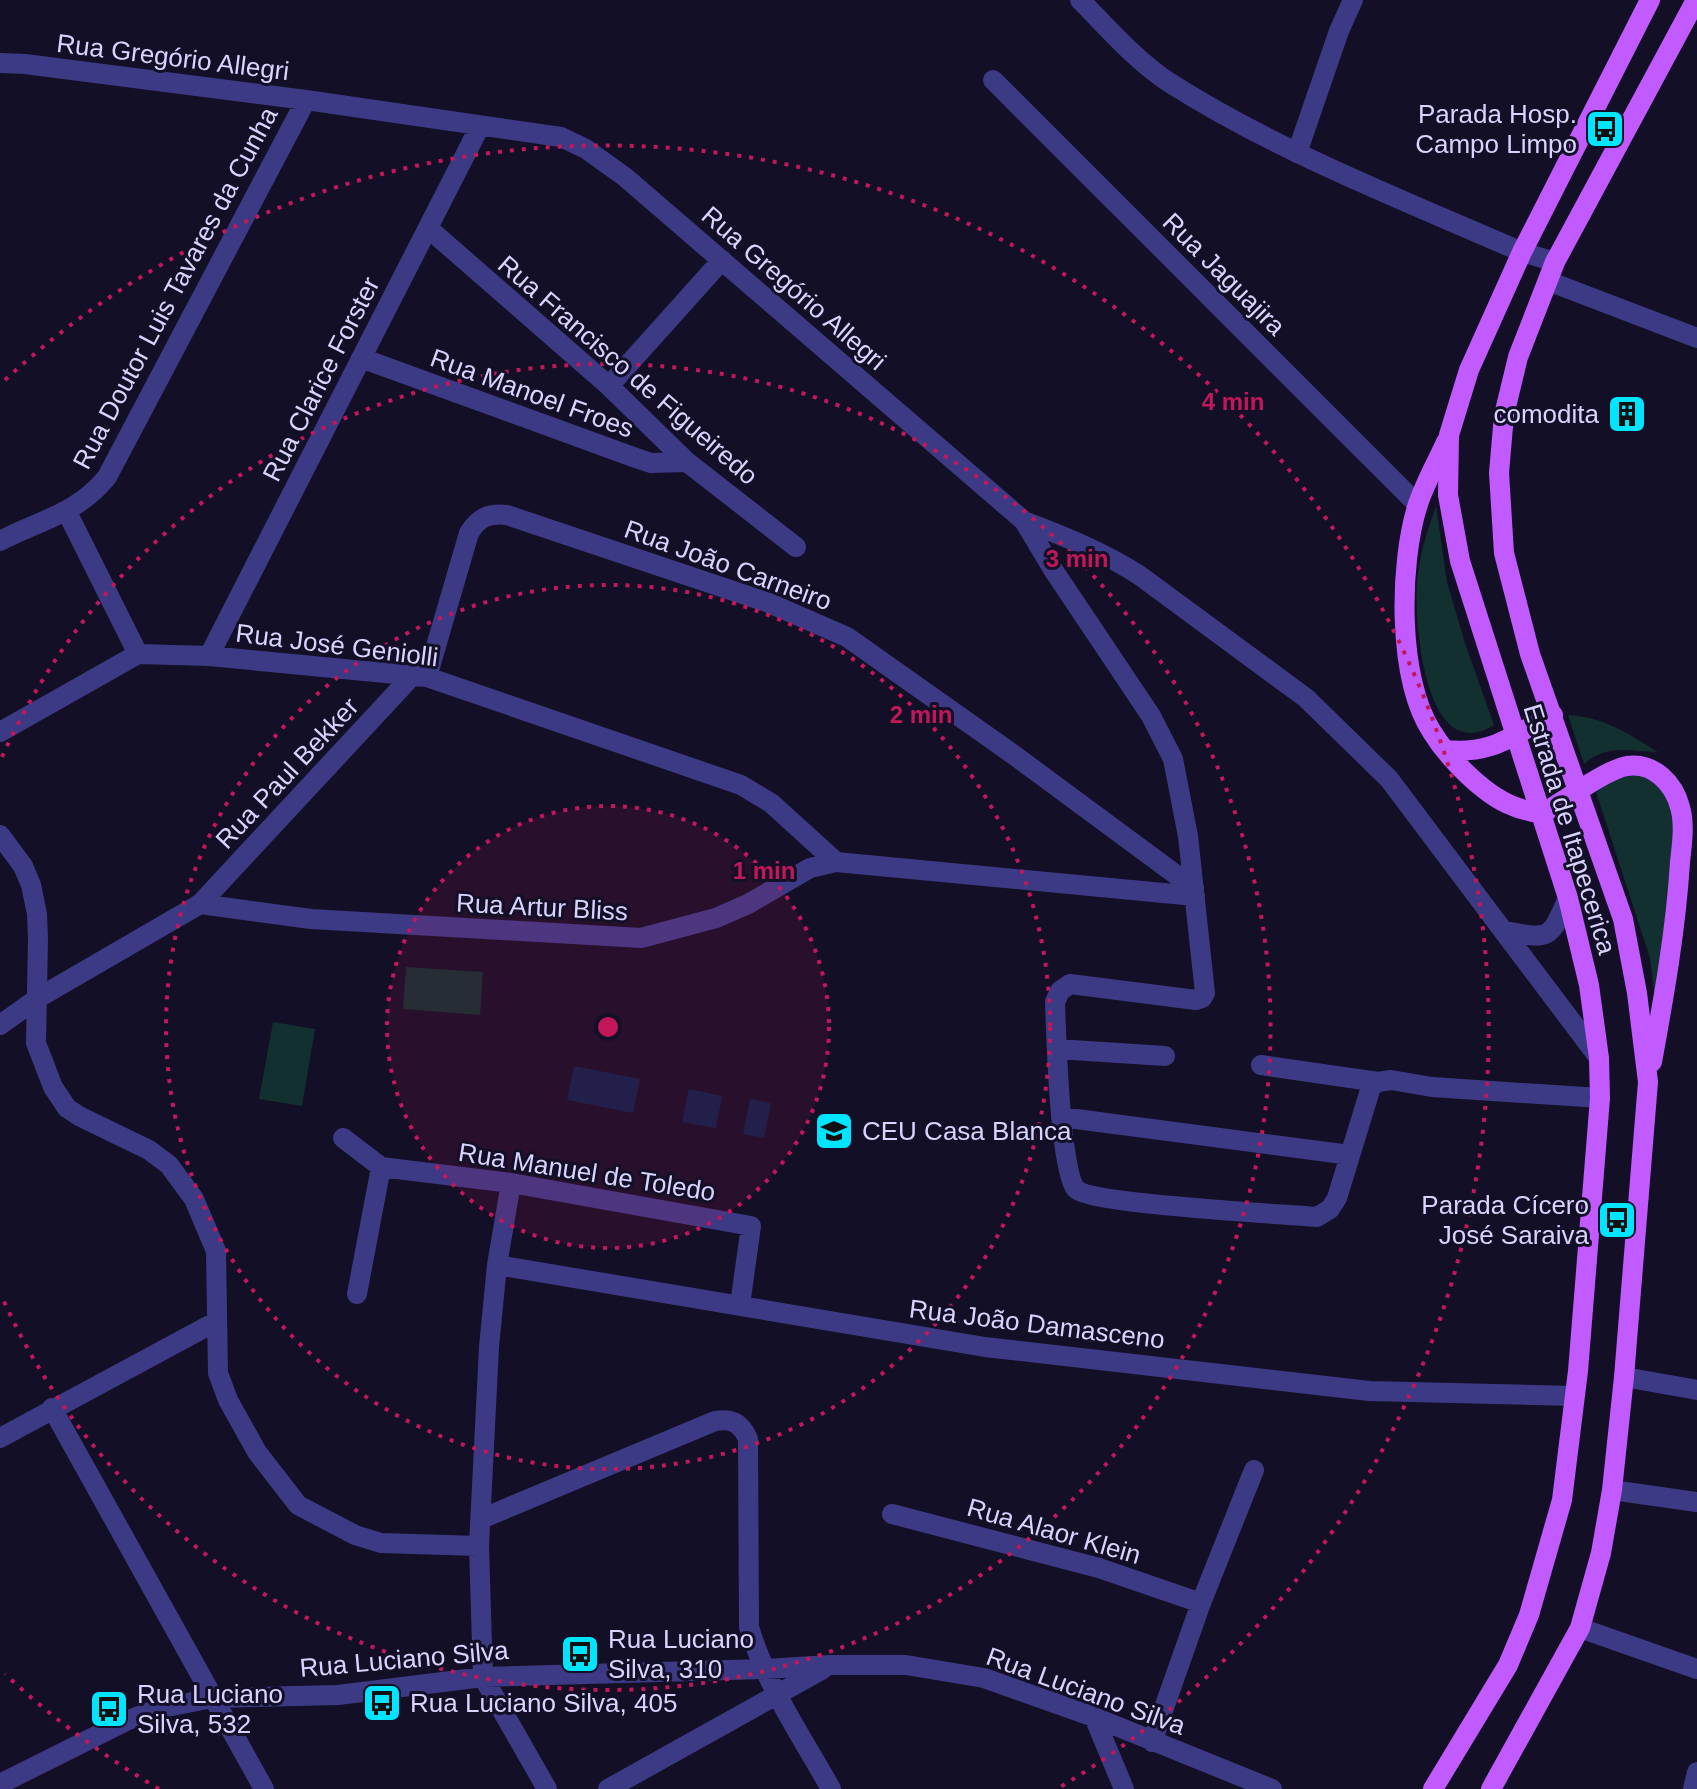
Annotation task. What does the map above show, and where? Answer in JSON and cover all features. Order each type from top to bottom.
[{"type":"main road","name":"Estrada de Itapecerica","points":[[1433,1789],[1508,1665],[1529,1615],[1562,1500],[1592,1213],[1600,1098],[1599,1058],[1589,985],[1568,898],[1460,561],[1448,495],[1449,435],[1469,370],[1522,252],[1650,0]]},
{"type":"main road","name":"Estrada de Itapecerica","points":[[1491,1789],[1580,1628],[1601,1553],[1612,1490],[1624,1377],[1648,1082],[1637,993],[1623,919],[1530,654],[1504,553],[1499,473],[1504,415],[1518,357],[1551,271],[1696,0]]},
{"type":"main road","points":[[1449,435],[1418,505],[1407,566],[1405,627],[1416,696],[1431,731],[1468,774],[1511,806],[1542,814],[1613,770],[1640,766],[1665,778],[1681,807],[1683,822],[1678,902],[1648,1082]]},
{"type":"main road","points":[[1445,750],[1479,751],[1497,746],[1553,715]]},
{"type":"street","points":[[1080,0],[1169,83],[1297,153],[1522,252],[1551,271],[1697,338]]},
{"type":"street","points":[[1297,153],[1353,0]]},
{"type":"street","name":"Rua Gregório Allegri","points":[[0,63],[306,100],[561,137],[586,149],[625,177],[1024,521],[1163,737],[1176,770],[1188,836],[1205,993],[1196,1000],[1070,984],[1060,991],[1055,1002],[1057,1049]]},
{"type":"street","name":"Rua Jaguajira","points":[[993,80],[1418,505]]},
{"type":"street","name":"Rua Doutor Luis Tavares da Cunha","points":[[0,541],[67,512],[89,496],[107,477],[306,100]]},
{"type":"street","name":"Rua Clarice Forster","points":[[209,656],[480,126]]},
{"type":"street","name":"Rua Francisco de Figueiredo","points":[[428,228],[609,386],[687,462],[796,547]]},
{"type":"street","points":[[609,386],[722,260]]},
{"type":"street","name":"Rua Manoel Froes","points":[[361,358],[651,463],[687,462]]},
{"type":"street","points":[[0,732],[138,654],[67,512]]},
{"type":"street","name":"Rua João Carneiro","points":[[420,677],[469,533],[483,518],[493,514],[507,515],[769,603],[847,637],[1014,755],[1194,892]]},
{"type":"street","points":[[1024,521],[1064,535],[1114,559],[1306,698],[1389,779],[1599,1058]]},
{"type":"street","name":"Rua José Geniolli","points":[[138,654],[209,656],[420,677],[741,785],[771,803],[836,862]]},
{"type":"street","name":"Rua Paul Bekker","points":[[200,904],[420,677]]},
{"type":"street","points":[[0,835],[23,866],[31,885],[37,914],[36,1043],[53,1087],[67,1108],[91,1123],[149,1150],[169,1165],[194,1199],[216,1251],[218,1373],[228,1400],[257,1452],[298,1505],[355,1535],[381,1543],[479,1546]]},
{"type":"street","name":"Rua Artur Bliss","points":[[200,904],[311,919],[641,938],[716,918],[748,904],[810,868],[836,862],[1194,892]]},
{"type":"street","points":[[1505,931],[1541,936],[1549,933],[1556,927],[1568,898]]},
{"type":"street","points":[[0,1025],[38,998],[200,904]]},
{"type":"street","points":[[1165,1056],[1057,1049],[1061,1117],[1074,1188],[1084,1194],[1119,1201],[1317,1217],[1330,1209],[1337,1198],[1371,1087],[1378,1082]]},
{"type":"street","points":[[1261,1065],[1378,1082],[1391,1080],[1432,1087],[1600,1098]]},
{"type":"street","points":[[1061,1117],[1350,1155]]},
{"type":"street","points":[[343,1138],[381,1167],[357,1294]]},
{"type":"street","name":"Rua Manuel de Toledo","points":[[381,1167],[511,1183],[751,1226],[740,1305]]},
{"type":"street","points":[[511,1183],[497,1265],[489,1347],[479,1546],[483,1677],[547,1789]]},
{"type":"street","name":"Rua João Damasceno","points":[[497,1265],[985,1347],[1369,1391],[1574,1396]]},
{"type":"street","points":[[0,1438],[217,1321]]},
{"type":"street","points":[[1624,1377],[1697,1390]]},
{"type":"street","points":[[52,1408],[264,1789]]},
{"type":"street","points":[[481,1519],[715,1421],[728,1418],[741,1425],[748,1439],[749,1627],[777,1694],[831,1789]]},
{"type":"street","points":[[1152,1742],[1201,1603],[1254,1470]]},
{"type":"street","points":[[1612,1490],[1697,1502]]},
{"type":"street","name":"Rua Alaor Klein","points":[[892,1514],[1099,1568],[1201,1603]]},
{"type":"street","points":[[1580,1628],[1697,1669]]},
{"type":"street","name":"Rua Luciano Silva","points":[[608,1789],[830,1665]]},
{"type":"street","name":"Rua Luciano Silva","points":[[0,1784],[126,1721],[157,1709],[212,1698],[338,1695],[483,1677],[906,1665],[984,1678],[1094,1717],[1272,1789]]},
{"type":"street","points":[[1094,1717],[1124,1789]]},
{"type":"street","points":[[1693,1789],[1697,1772]]},
{"type":"street","points":[[1228,1789],[1248,1779]]},
{"type":"green space","points":[[1436,506],[1447,582],[1494,725],[1471,733],[1452,727],[1439,710],[1428,685],[1422,657],[1417,583],[1424,544]]},
{"type":"green space","points":[[1568,715],[1605,723],[1658,752],[1610,751],[1584,764]]},
{"type":"green space","points":[[1636,772],[1663,787],[1680,827],[1655,1000],[1650,958],[1596,792],[1616,777]]},
{"type":"green space","points":[[406,967],[483,972],[480,1015],[403,1009]]},
{"type":"green space","points":[[273,1022],[315,1029],[302,1106],[259,1099]]},
{"type":"water","points":[[574,1066],[640,1079],[633,1113],[567,1100]]},
{"type":"water","points":[[689,1089],[722,1096],[716,1128],[682,1122]]},
{"type":"water","points":[[750,1099],[771,1103],[764,1138],[743,1134]]},
{"type":"place","name":"Parada Hosp. Campo Limpo","points":[[1605,129]]},
{"type":"place","name":"comodita","points":[[1627,414]]},
{"type":"place","name":"CEU Casa Blanca","points":[[834,1131]]},
{"type":"place","name":"Parada Cícero José Saraiva","points":[[1617,1220]]},
{"type":"place","name":"Rua Luciano Silva, 310","points":[[580,1654]]},
{"type":"place","name":"Rua Luciano Silva, 405","points":[[382,1703]]},
{"type":"place","name":"Rua Luciano Silva, 532","points":[[109,1709]]}]
